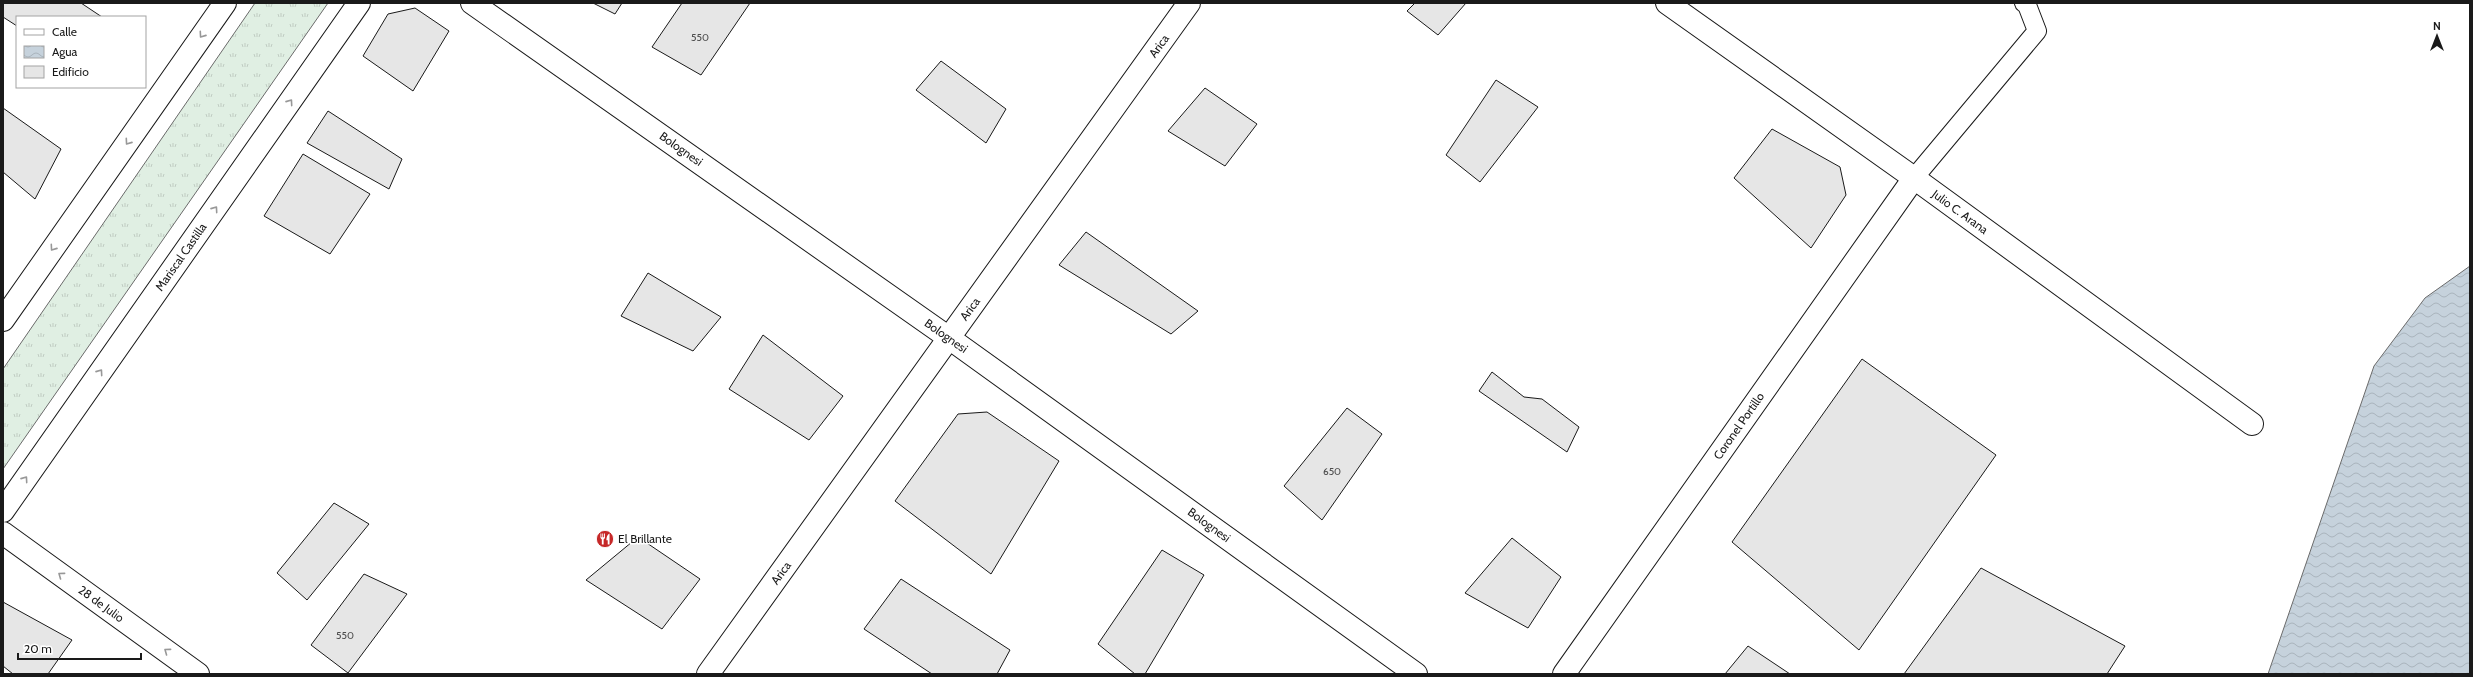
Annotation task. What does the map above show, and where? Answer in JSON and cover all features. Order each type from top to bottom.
[{"type":"street","points":[[3,320],[225,3]]},
{"type":"street","name":"Mariscal Castilla","points":[[3,511],[359,3]]},
{"type":"street","name":"Bolognesi","points":[[472,3],[950,338],[1416,674]]},
{"type":"street","name":"Arica","points":[[708,674],[1189,3]]},
{"type":"street","name":"Julio C. Arana","points":[[1667,3],[1914,178],[2252,424]]},
{"type":"street","name":"Coronel Portillo","points":[[1564,674],[1914,178]]},
{"type":"street","name":"28 de Julio","points":[[3,533],[198,674]]},
{"type":"lane","points":[[1914,178],[2037,31],[2027,5],[2024,3]]},
{"type":"green space","points":[[255,3],[328,3],[3,469],[3,369]]},
{"type":"water","points":[[2470,266],[2470,674],[2268,674],[2374,366],[2425,298]]},
{"type":"building","points":[[3,3],[81,3],[100,16],[16,16],[16,25],[3,17]]},
{"type":"building","points":[[593,3],[622,3],[615,14]]},
{"type":"building","points":[[682,3],[750,3],[701,75],[652,47]]},
{"type":"building","points":[[1415,3],[1466,3],[1438,35],[1407,11]]},
{"type":"building","points":[[415,8],[449,31],[413,91],[363,56],[388,14]]},
{"type":"building","points":[[941,61],[1006,109],[986,143],[916,90]]},
{"type":"building","points":[[1496,80],[1538,107],[1480,182],[1446,155]]},
{"type":"building","points":[[1205,88],[1257,124],[1225,166],[1168,131]]},
{"type":"building","points":[[3,108],[61,149],[35,199],[3,172]]},
{"type":"building","points":[[328,111],[402,159],[389,189],[307,143]]},
{"type":"building","points":[[1772,129],[1840,167],[1846,195],[1811,248],[1734,178]]},
{"type":"building","points":[[303,154],[370,194],[330,254],[264,216]]},
{"type":"building","points":[[1086,232],[1198,311],[1171,334],[1059,265]]},
{"type":"building","points":[[648,273],[721,317],[693,351],[621,316]]},
{"type":"building","points":[[763,335],[843,396],[809,440],[729,389]]},
{"type":"building","points":[[1862,359],[1996,455],[1859,650],[1732,542]]},
{"type":"building","points":[[1492,372],[1524,397],[1542,399],[1579,427],[1567,452],[1479,391]]},
{"type":"building","points":[[1347,408],[1382,434],[1322,520],[1284,486]]},
{"type":"building","points":[[987,412],[1059,461],[991,574],[895,501],[958,414]]},
{"type":"building","points":[[334,503],[369,524],[307,600],[277,573]]},
{"type":"building","points":[[638,537],[700,579],[662,629],[586,580]]},
{"type":"building","points":[[1512,538],[1561,577],[1528,628],[1465,593]]},
{"type":"building","points":[[1162,550],[1204,575],[1145,674],[1135,674],[1098,644]]},
{"type":"building","points":[[1981,568],[2125,646],[2107,674],[1904,674]]},
{"type":"building","points":[[364,574],[407,594],[348,673],[311,645]]},
{"type":"building","points":[[901,579],[1010,650],[997,674],[932,674],[864,629]]},
{"type":"building","points":[[3,602],[72,640],[48,674],[13,674],[3,666]]},
{"type":"building","points":[[1748,646],[1790,674],[1725,674]]},
{"type":"place","name":"El Brillante","points":[[605,539]]}]
